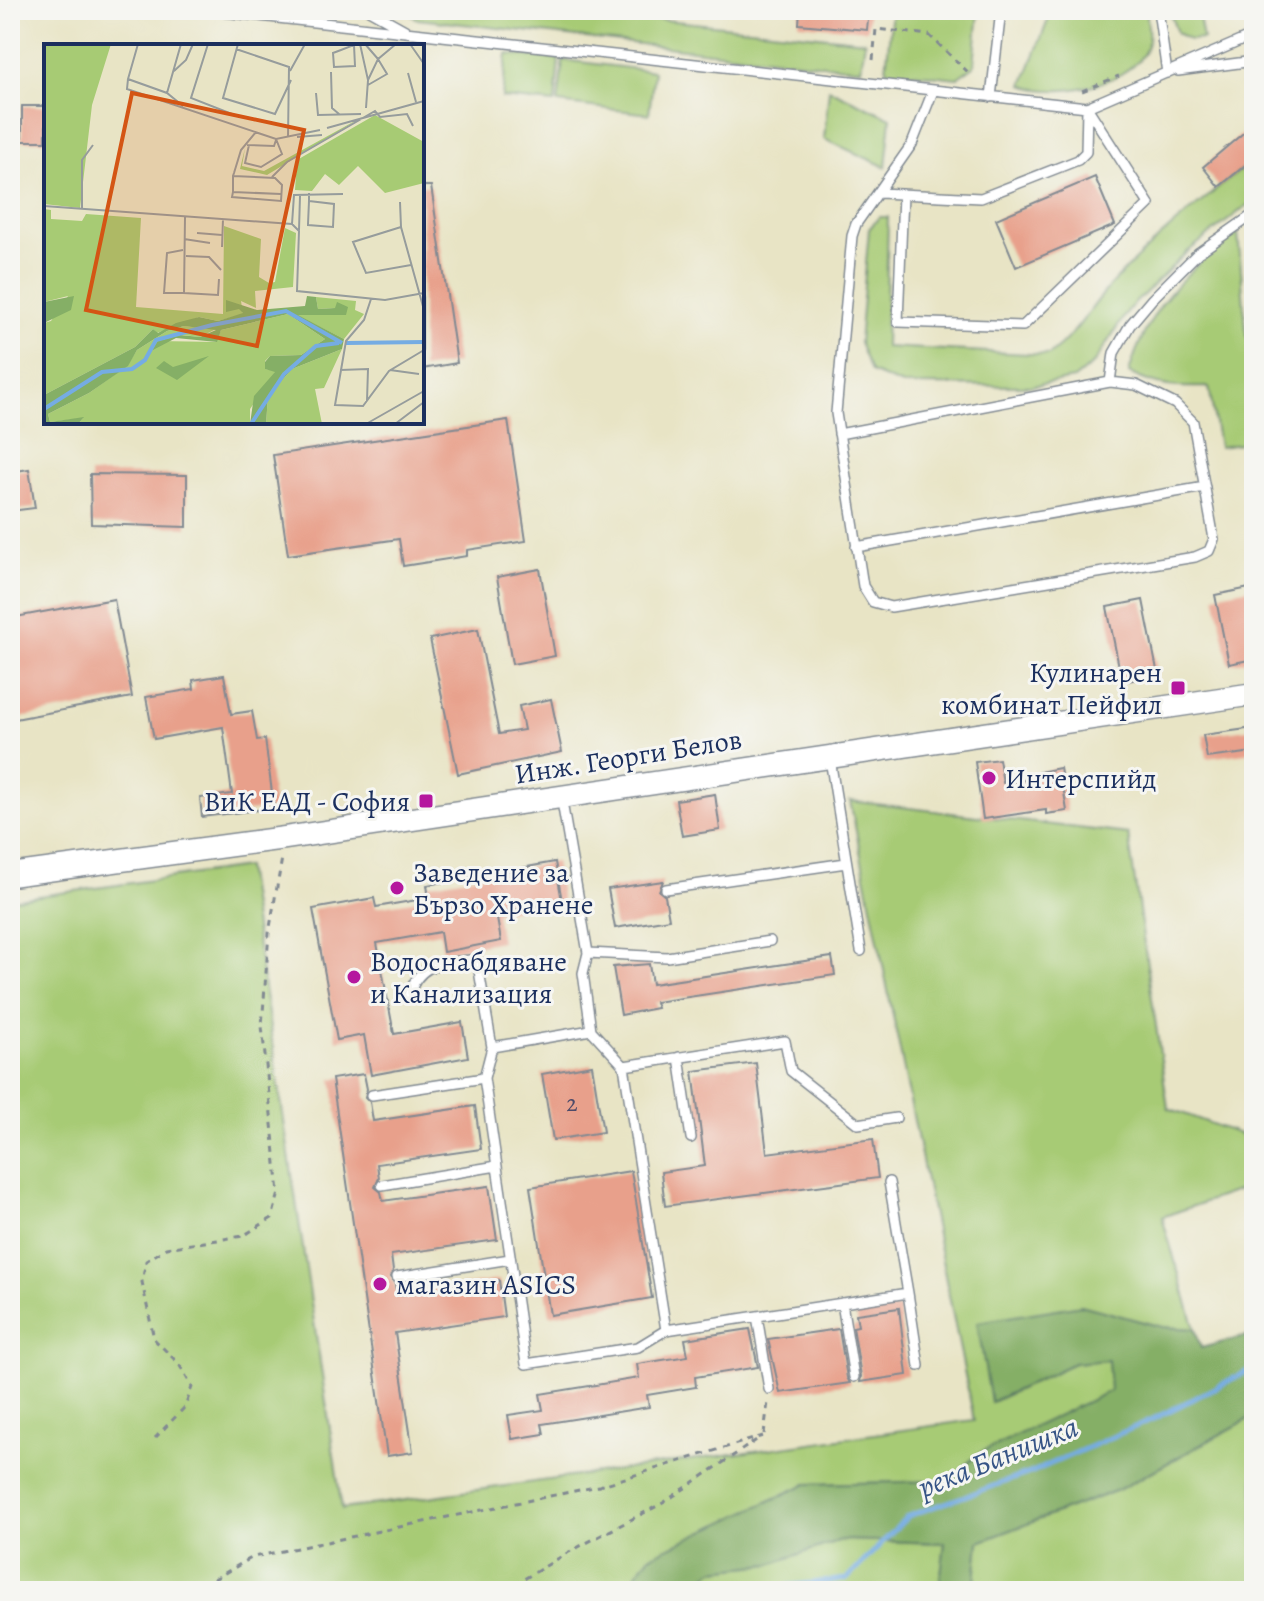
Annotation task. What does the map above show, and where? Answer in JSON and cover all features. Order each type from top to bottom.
[{"type":"street","name":"Инж. Георги Белов","points":[[10,875],[285,838],[1254,694]]},
{"type":"lane","points":[[205,10],[1087,107],[1254,35]]},
{"type":"lane","points":[[369,10],[411,34]]},
{"type":"lane","points":[[1158,10],[1167,73]]},
{"type":"lane","points":[[991,97],[1000,19]]},
{"type":"lane","points":[[1167,73],[1254,61]]},
{"type":"lane","points":[[839,434],[1110,382],[1136,385],[1175,404],[1193,422],[1214,539],[1209,551],[1195,557],[891,607],[873,602],[863,586],[856,547],[839,434],[836,413],[852,236],[856,224],[912,144],[933,91]]},
{"type":"lane","points":[[880,193],[981,198],[1078,160],[1086,152],[1087,107]]},
{"type":"lane","points":[[903,194],[898,322],[1023,326],[1149,204],[1087,107]]},
{"type":"lane","points":[[1110,382],[1114,353],[1130,325],[1152,299],[1198,253],[1252,216]]},
{"type":"lane","points":[[856,547],[1205,487]]},
{"type":"lane","points":[[829,756],[861,951]]},
{"type":"lane","points":[[561,796],[588,953],[583,973],[591,1030],[624,1066],[666,1330]]},
{"type":"lane","points":[[666,889],[846,863]]},
{"type":"lane","points":[[588,953],[667,957],[770,941]]},
{"type":"lane","points":[[409,996],[414,979],[429,966],[477,959],[492,1047],[484,1078],[526,1364],[638,1347],[666,1330],[908,1293]]},
{"type":"lane","points":[[492,1047],[591,1030]]},
{"type":"lane","points":[[624,1066],[785,1041],[791,1071],[858,1124],[896,1118]]},
{"type":"lane","points":[[679,1057],[691,1138]]},
{"type":"lane","points":[[372,1095],[484,1078]]},
{"type":"lane","points":[[382,1185],[497,1166]]},
{"type":"lane","points":[[889,1182],[919,1366]]},
{"type":"lane","points":[[397,1277],[510,1259]]},
{"type":"lane","points":[[842,1303],[854,1377]]},
{"type":"lane","points":[[757,1316],[769,1389]]},
{"type":"path","points":[[873,60],[876,29],[929,35],[970,74]]},
{"type":"path","points":[[1073,93],[1125,74]]},
{"type":"path","points":[[1252,216],[1248,253],[1254,321]]},
{"type":"path","points":[[155,1438],[185,1407],[192,1387],[179,1364],[154,1339],[142,1282],[146,1261],[166,1248],[243,1236],[272,1218],[279,1193],[262,1026],[269,933],[285,838]]},
{"type":"path","points":[[504,1591],[569,1552],[663,1503],[763,1436],[769,1389]]},
{"type":"path","points":[[193,1591],[253,1557],[599,1486],[763,1436]]},
{"type":"green space","points":[[402,10],[570,10],[865,41],[861,69],[418,19]]},
{"type":"green space","points":[[892,10],[979,10],[974,66],[957,78],[886,70]]},
{"type":"green space","points":[[1052,10],[1146,10],[1148,44],[1134,64],[1106,81],[1054,90],[1023,85]]},
{"type":"green space","points":[[1169,10],[1198,10],[1203,39],[1190,40],[1177,33]]},
{"type":"green space","points":[[507,54],[559,59],[555,103],[502,98]]},
{"type":"green space","points":[[563,60],[654,71],[649,114],[558,103]]},
{"type":"green space","points":[[829,89],[891,118],[886,167],[824,139]]},
{"type":"green space","points":[[1254,159],[1254,200],[1186,253],[1129,309],[1094,363],[1074,379],[1031,386],[902,385],[871,372],[859,343],[869,229],[879,217],[888,217],[885,347],[1049,355],[1144,252]]},
{"type":"green space","points":[[1238,233],[1246,330],[1254,363],[1254,442],[1219,447],[1209,387],[1168,386],[1129,373],[1146,329],[1170,293],[1201,261]]},
{"type":"green space","points":[[850,801],[1128,834],[1168,1108],[1254,1137],[1254,1185],[1162,1217],[1195,1329],[1162,1327],[1081,1305],[992,1402],[1074,1363],[1108,1360],[1111,1391],[977,1454],[950,1481],[806,1484],[650,1556],[623,1591],[10,1591],[10,900],[246,867],[342,1509],[974,1420]]},
{"type":"green space","points":[[1081,1305],[1162,1327],[1195,1329],[1201,1348],[1254,1334],[1254,1416],[1118,1490],[979,1542],[974,1591],[918,1591],[940,1582],[945,1543],[841,1540],[770,1564],[714,1570],[684,1591],[623,1591],[650,1556],[806,1484],[950,1481],[977,1454],[1110,1391],[1108,1360],[1074,1363],[991,1402],[977,1322]]},
{"type":"green space","points":[[1254,1416],[1254,1591],[974,1591],[979,1542],[1118,1490]]},
{"type":"green space","points":[[841,1540],[945,1543],[940,1582],[918,1591],[684,1591],[713,1570],[770,1564]]},
{"type":"building","points":[[800,10],[869,10],[867,30],[799,24]]},
{"type":"building","points":[[22,106],[44,106],[44,141],[22,141]]},
{"type":"building","points":[[1254,124],[1254,158],[1219,187],[1203,167]]},
{"type":"building","points":[[1095,177],[1115,225],[1016,267],[996,219]]},
{"type":"building","points":[[424,186],[431,186],[457,363],[424,369]]},
{"type":"building","points":[[508,420],[526,541],[467,550],[467,556],[403,566],[399,539],[288,555],[273,455]]},
{"type":"building","points":[[29,469],[35,508],[10,511],[10,472]]},
{"type":"building","points":[[90,474],[187,475],[187,527],[91,524]]},
{"type":"building","points":[[540,569],[555,656],[512,664],[497,577]]},
{"type":"building","points":[[1254,587],[1254,659],[1229,664],[1215,595]]},
{"type":"building","points":[[114,599],[132,697],[10,720],[10,618]]},
{"type":"building","points":[[1143,600],[1158,675],[1122,682],[1107,607]]},
{"type":"building","points":[[478,629],[499,734],[524,730],[519,706],[551,699],[562,752],[458,774],[430,639]]},
{"type":"building","points":[[224,675],[231,714],[252,711],[257,740],[265,739],[274,808],[202,817],[200,798],[232,794],[223,727],[154,739],[146,697],[194,689],[193,680]]},
{"type":"building","points":[[1254,728],[1254,752],[1207,758],[1203,735]]},
{"type":"building","points":[[999,759],[1003,783],[1040,778],[1039,772],[1060,768],[1067,811],[1046,814],[1046,810],[983,819],[975,762]]},
{"type":"building","points":[[715,794],[720,830],[682,836],[676,800]]},
{"type":"building","points":[[555,862],[562,901],[496,913],[501,941],[443,952],[440,932],[377,943],[394,1034],[462,1022],[468,1057],[371,1075],[364,1035],[337,1040],[313,909],[374,898],[376,907],[429,898],[427,885]]},
{"type":"building","points":[[663,881],[659,891],[665,896],[669,919],[615,928],[608,889]]},
{"type":"building","points":[[832,957],[835,975],[655,1002],[657,1008],[621,1015],[613,967],[649,964],[652,984]]},
{"type":"building","points":[[756,1063],[767,1153],[873,1139],[878,1178],[665,1206],[661,1172],[705,1166],[693,1071]]},
{"type":"building","points":[[592,1065],[603,1132],[553,1140],[542,1074]]},
{"type":"building","points":[[364,1074],[365,1097],[370,1102],[373,1121],[475,1106],[481,1149],[377,1164],[379,1178],[375,1187],[381,1192],[383,1201],[489,1186],[497,1240],[391,1255],[393,1271],[390,1277],[397,1295],[499,1280],[504,1317],[395,1333],[413,1452],[387,1456],[332,1079]]},
{"type":"building","points":[[631,1171],[652,1298],[550,1315],[530,1187]]},
{"type":"building","points":[[899,1308],[907,1375],[860,1382],[853,1327],[858,1326],[856,1314]]},
{"type":"building","points":[[750,1329],[758,1367],[695,1377],[696,1387],[647,1395],[649,1407],[542,1424],[544,1434],[512,1439],[508,1415],[543,1410],[540,1394],[639,1378],[637,1364],[688,1356],[685,1339]]},
{"type":"building","points":[[839,1329],[850,1383],[780,1393],[768,1339]]},
{"type":"waterway","name":"река Банишка","points":[[771,1591],[778,1587],[847,1579],[908,1516],[1030,1473],[1153,1419],[1254,1368]]},
{"type":"place","name":"Кулинарен комбинат Пейфил","points":[[1178,688]]},
{"type":"place","name":"Интерспийд","points":[[989,778]]},
{"type":"place","name":"ВиК ЕАД - София","points":[[426,801]]},
{"type":"place","name":"Заведение за Бързо Хранене","points":[[397,888]]},
{"type":"place","name":"Водоснабдяване и Канализация","points":[[354,977]]},
{"type":"place","name":"магазин ASICS","points":[[380,1284]]}]
